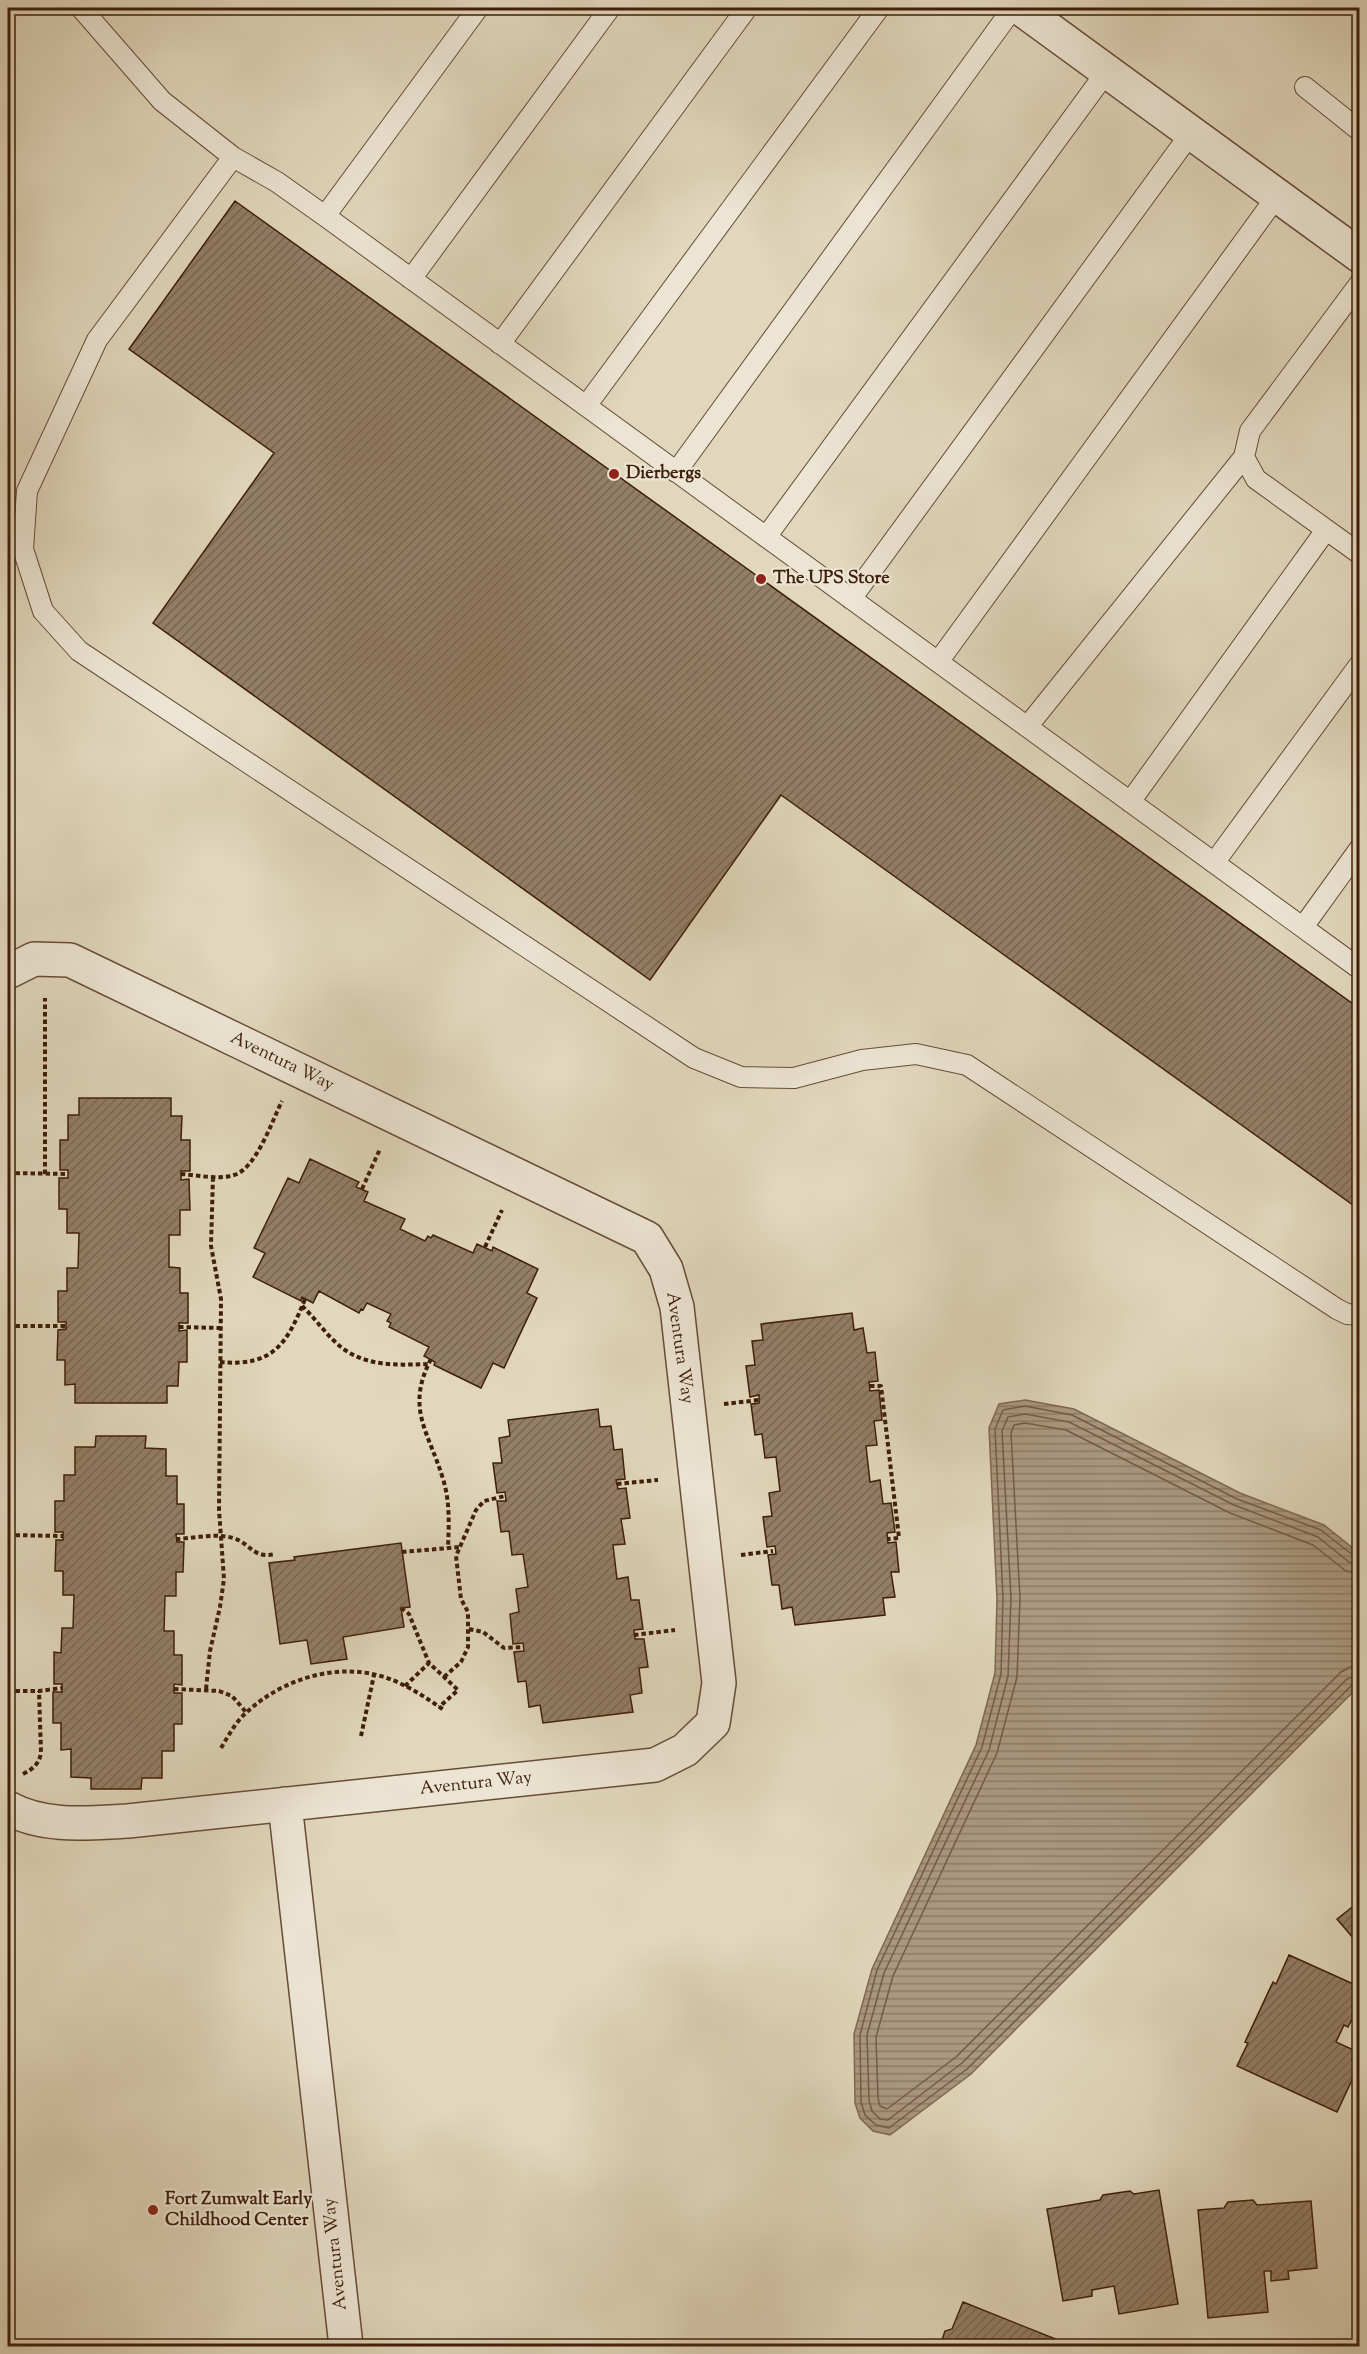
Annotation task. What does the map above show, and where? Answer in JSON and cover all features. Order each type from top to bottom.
[{"type":"street","points":[[1020,8],[1359,256]]},
{"type":"street","name":"Aventura Way","points":[[8,972],[33,959],[70,960],[647,1238],[666,1269],[676,1306],[719,1683],[713,1723],[686,1750],[655,1765],[128,1821],[69,1824],[22,1816],[11,1793]]},
{"type":"street","name":"Aventura Way","points":[[285,1804],[346,2346]]},
{"type":"lane","points":[[81,8],[162,101],[233,157],[277,182],[325,216],[1359,969]]},
{"type":"lane","points":[[325,216],[478,8]]},
{"type":"lane","points":[[411,279],[610,8]]},
{"type":"lane","points":[[500,344],[747,8]]},
{"type":"lane","points":[[586,406],[879,8]]},
{"type":"lane","points":[[676,472],[1013,8]]},
{"type":"lane","points":[[766,537],[1107,71]]},
{"type":"lane","points":[[1305,87],[1359,131]]},
{"type":"lane","points":[[850,599],[1191,133]]},
{"type":"lane","points":[[233,157],[97,340],[27,491],[23,549],[43,611],[79,651],[694,1058],[741,1077],[794,1078],[862,1060],[916,1054],[967,1065],[1337,1309],[1347,1314],[1359,1315]]},
{"type":"lane","points":[[938,662],[1277,196]]},
{"type":"lane","points":[[1026,727],[1245,457],[1250,431],[1359,283]]},
{"type":"lane","points":[[1245,457],[1256,479],[1359,554]]},
{"type":"lane","points":[[1130,802],[1326,530]]},
{"type":"lane","points":[[1214,863],[1359,664]]},
{"type":"lane","points":[[1302,927],[1359,848]]},
{"type":"path","points":[[45,1174],[46,959]]},
{"type":"path","points":[[181,1174],[235,1175],[247,1168],[297,1069]]},
{"type":"path","points":[[8,1173],[68,1174]]},
{"type":"path","points":[[206,1689],[210,1651],[224,1579],[221,1537],[221,1299],[212,1246],[213,1176]]},
{"type":"path","points":[[220,1362],[247,1363],[272,1354],[285,1340],[305,1299]]},
{"type":"path","points":[[302,1306],[346,1351],[363,1359],[382,1364],[428,1364]]},
{"type":"path","points":[[8,1326],[65,1326]]},
{"type":"path","points":[[179,1327],[221,1328]]},
{"type":"path","points":[[431,1359],[418,1405],[423,1431],[443,1478],[448,1501],[448,1548]]},
{"type":"path","points":[[870,1386],[881,1386],[887,1432],[899,1538],[888,1539]]},
{"type":"path","points":[[444,1677],[461,1662],[468,1647],[468,1612],[461,1599],[456,1556],[471,1519],[484,1501],[505,1497]]},
{"type":"path","points":[[8,1535],[63,1536]]},
{"type":"path","points":[[176,1539],[234,1538],[257,1554],[266,1556],[276,1554]]},
{"type":"path","points":[[402,1552],[460,1547]]},
{"type":"path","points":[[221,1748],[246,1712],[275,1690],[298,1680],[340,1671],[374,1675],[405,1686],[441,1709],[458,1690],[429,1663],[409,1614],[401,1608]]},
{"type":"path","points":[[469,1629],[483,1632],[504,1648],[523,1647]]},
{"type":"path","points":[[405,1686],[429,1663]]},
{"type":"path","points":[[361,1736],[374,1675]]},
{"type":"path","points":[[8,1691],[62,1688]]},
{"type":"path","points":[[174,1689],[219,1691],[232,1696],[246,1712]]},
{"type":"path","points":[[11,1793],[39,1760],[41,1752],[39,1691]]},
{"type":"water","points":[[1025,1400],[1074,1409],[1240,1493],[1324,1525],[1359,1553],[1359,1686],[971,2074],[890,2135],[873,2131],[860,2118],[855,2103],[854,2034],[872,1969],[976,1745],[995,1673],[997,1599],[989,1428],[999,1404]]},
{"type":"building","points":[[235,201],[1360,1009],[1360,1210],[781,795],[650,980],[153,623],[274,453],[129,349]]},
{"type":"building","points":[[79,1098],[171,1098],[171,1116],[182,1116],[181,1140],[190,1140],[190,1171],[181,1171],[181,1180],[189,1179],[190,1210],[180,1210],[180,1235],[169,1235],[169,1267],[180,1268],[180,1293],[188,1293],[188,1323],[179,1323],[179,1331],[187,1330],[187,1362],[179,1362],[178,1386],[167,1386],[167,1403],[75,1403],[75,1384],[65,1385],[65,1360],[57,1360],[58,1330],[66,1329],[66,1322],[58,1322],[58,1291],[67,1291],[67,1268],[78,1268],[79,1233],[67,1233],[67,1209],[59,1209],[59,1178],[68,1178],[68,1170],[60,1170],[60,1140],[68,1140],[68,1115],[79,1115]]},
{"type":"building","points":[[310,1159],[359,1182],[356,1187],[368,1192],[364,1201],[405,1219],[400,1229],[425,1241],[428,1236],[431,1238],[433,1235],[473,1253],[477,1244],[492,1251],[493,1247],[538,1269],[527,1293],[537,1298],[504,1368],[493,1363],[481,1388],[434,1365],[435,1362],[424,1356],[429,1347],[389,1327],[391,1323],[387,1321],[391,1314],[367,1303],[359,1313],[319,1291],[313,1303],[302,1297],[301,1301],[253,1277],[265,1253],[254,1248],[288,1178],[299,1183]]},
{"type":"building","points":[[852,1313],[854,1330],[863,1328],[867,1353],[875,1352],[878,1381],[869,1382],[870,1391],[879,1390],[882,1420],[874,1421],[877,1445],[866,1446],[870,1482],[880,1480],[883,1504],[891,1503],[895,1532],[887,1533],[888,1543],[896,1542],[899,1572],[891,1572],[895,1597],[883,1598],[885,1615],[795,1625],[792,1607],[782,1609],[779,1585],[772,1585],[768,1555],[776,1554],[775,1546],[767,1547],[763,1517],[772,1516],[769,1493],[780,1491],[776,1457],[765,1458],[762,1434],[755,1435],[751,1404],[759,1403],[759,1395],[750,1397],[746,1366],[755,1365],[752,1341],[763,1340],[761,1324]]},
{"type":"building","points":[[598,1409],[600,1427],[611,1426],[614,1450],[622,1449],[625,1479],[616,1480],[618,1489],[626,1488],[630,1518],[621,1519],[625,1544],[613,1545],[617,1579],[628,1577],[631,1600],[639,1600],[643,1629],[634,1630],[635,1639],[644,1639],[648,1667],[639,1668],[642,1693],[630,1695],[633,1712],[543,1723],[540,1705],[529,1707],[526,1681],[518,1682],[514,1652],[524,1651],[523,1643],[513,1644],[510,1614],[519,1612],[516,1589],[528,1587],[523,1554],[512,1555],[509,1531],[501,1532],[497,1501],[506,1501],[505,1492],[497,1493],[493,1463],[502,1463],[499,1438],[510,1436],[508,1420]]},
{"type":"building","points":[[96,1436],[146,1436],[145,1448],[166,1449],[166,1476],[177,1476],[177,1504],[184,1504],[184,1534],[176,1534],[177,1542],[184,1542],[183,1572],[176,1572],[176,1596],[165,1596],[164,1631],[174,1631],[174,1655],[182,1655],[182,1685],[174,1684],[174,1693],[182,1693],[182,1724],[174,1724],[174,1751],[162,1751],[162,1778],[142,1778],[141,1789],[91,1789],[91,1778],[71,1777],[71,1749],[61,1750],[61,1723],[53,1723],[53,1692],[62,1692],[62,1684],[54,1684],[54,1652],[61,1653],[62,1628],[73,1628],[74,1595],[63,1595],[63,1571],[55,1571],[56,1540],[63,1540],[63,1532],[55,1532],[55,1501],[64,1501],[64,1475],[75,1475],[75,1447],[95,1447]]},
{"type":"building","points":[[401,1543],[410,1607],[401,1608],[404,1627],[343,1637],[347,1659],[311,1664],[307,1640],[280,1644],[269,1563],[295,1560],[294,1557]]},
{"type":"building","points":[[1360,1901],[1360,1946],[1337,1919]]},
{"type":"building","points":[[1289,1955],[1360,1987],[1360,2003],[1348,2027],[1344,2025],[1336,2042],[1360,2053],[1360,2063],[1337,2112],[1237,2066],[1248,2043],[1245,2042],[1273,1982],[1276,1984]]},
{"type":"building","points":[[1159,2190],[1178,2304],[1119,2314],[1114,2286],[1092,2290],[1092,2296],[1063,2301],[1047,2209],[1100,2200],[1103,2195]]},
{"type":"building","points":[[1253,2200],[1257,2205],[1311,2201],[1317,2268],[1288,2271],[1289,2279],[1271,2281],[1271,2271],[1264,2271],[1268,2312],[1208,2318],[1198,2210],[1224,2208],[1228,2202]]},
{"type":"building","points":[[963,2302],[1063,2342],[1062,2346],[940,2346],[945,2331],[952,2329]]},
{"type":"place","name":"Dierbergs","points":[[614,474]]},
{"type":"place","name":"The UPS Store","points":[[761,579]]},
{"type":"place","name":"Fort Zumwalt Early Childhood Center","points":[[153,2210]]}]
